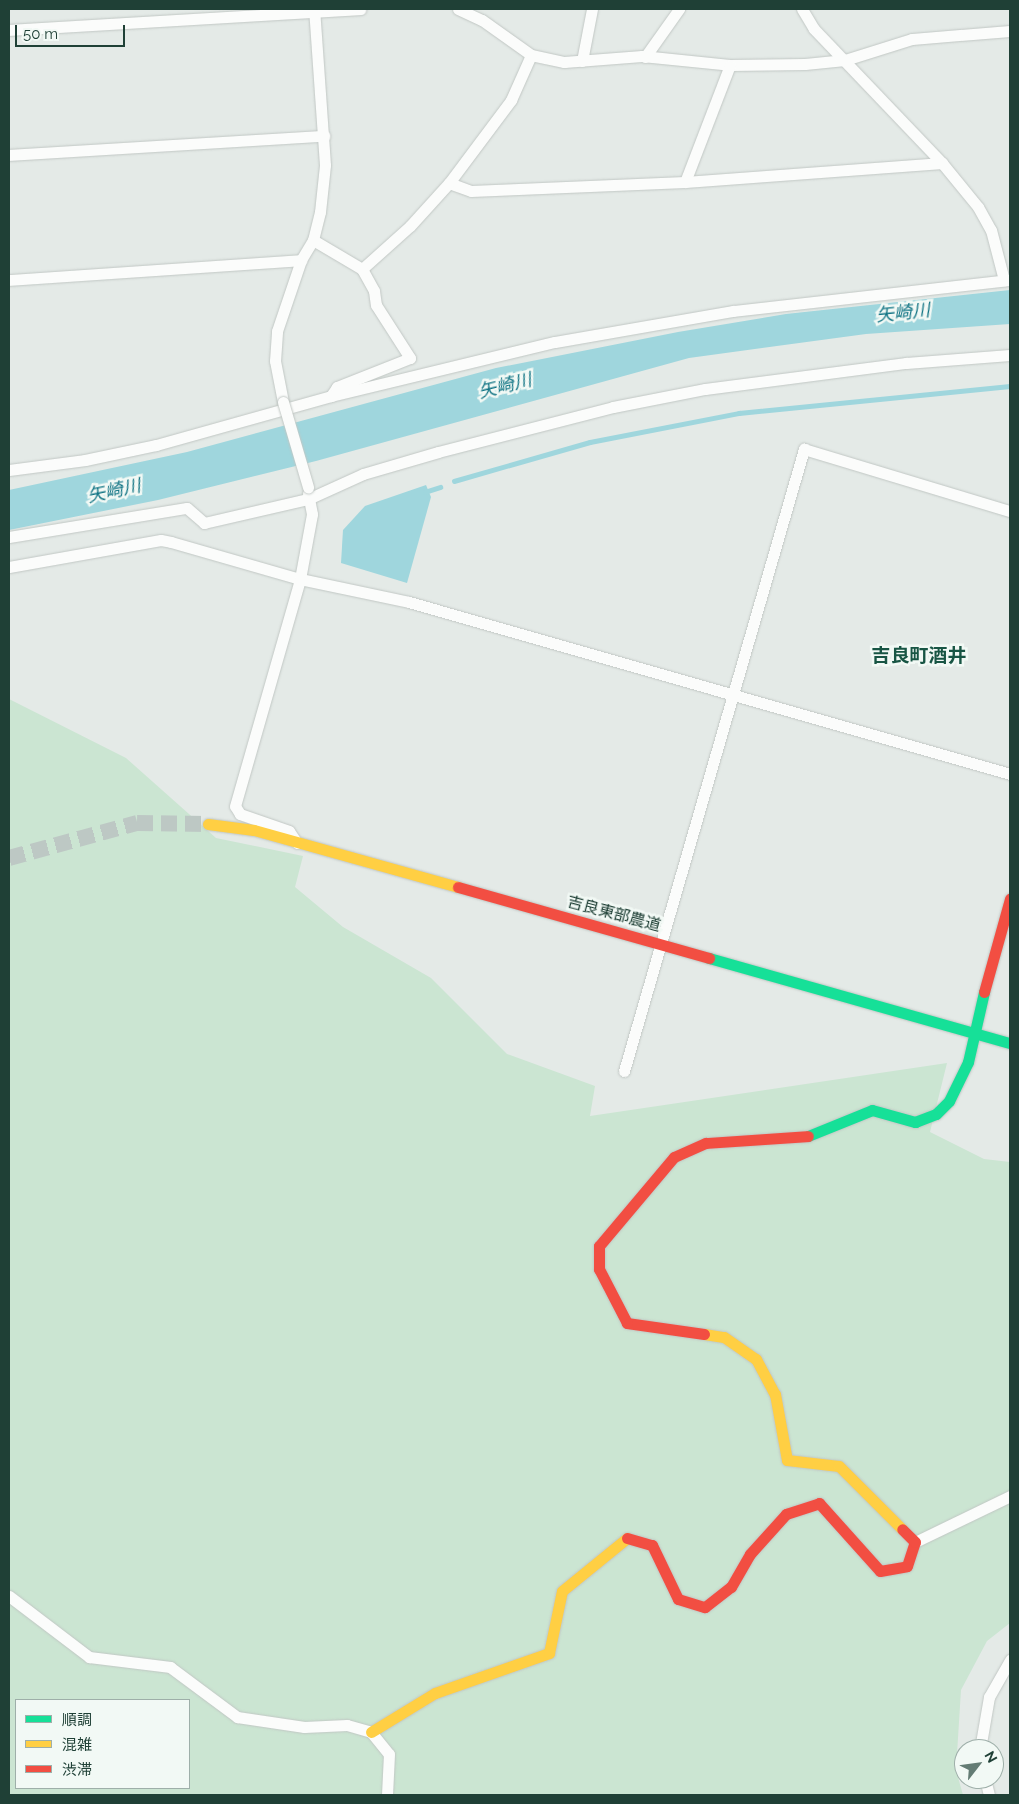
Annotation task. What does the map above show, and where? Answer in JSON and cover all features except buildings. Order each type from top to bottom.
[{"type":"street","points":[[9,30],[314,10],[360,9]]},
{"type":"street","points":[[458,9],[481,13],[531,55],[549,61],[582,61],[645,56],[730,65],[805,64],[845,60],[912,39],[1010,31]]},
{"type":"street","points":[[582,61],[592,9]]},
{"type":"street","points":[[645,56],[679,9]]},
{"type":"street","points":[[9,470],[85,460],[156,445],[331,396],[555,342],[733,311],[1007,280],[991,230],[978,207],[942,163],[814,29],[802,9]]},
{"type":"street","points":[[298,843],[289,831],[240,814],[235,806],[300,579],[312,514],[308,499],[308,487],[283,402],[275,361],[277,331],[301,260],[313,240],[323,190],[324,136],[314,10]]},
{"type":"street","points":[[362,269],[410,226],[448,183],[511,100],[531,55]]},
{"type":"street","points":[[685,182],[730,65]]},
{"type":"street","points":[[9,155],[324,136]]},
{"type":"street","points":[[448,183],[471,191],[685,182],[942,163]]},
{"type":"street","points":[[313,240],[362,269],[374,291],[376,305],[410,358],[337,387],[331,396]]},
{"type":"street","points":[[9,280],[301,260]]},
{"type":"street","points":[[9,537],[187,508],[204,523],[308,499],[363,474],[419,457],[613,407],[706,388],[906,363],[1010,355]]},
{"type":"street","points":[[624,1071],[658,943],[804,449],[1010,511]]},
{"type":"street","points":[[9,567],[161,540],[300,579],[409,602],[1010,774]]},
{"type":"street","name":"吉良東部農道","points":[[208,824],[254,830],[1010,1043]]},
{"type":"street","points":[[915,1542],[838,1466],[787,1460],[775,1394],[756,1359],[724,1337],[627,1323],[599,1269],[598,1246],[674,1157],[706,1143],[808,1136],[872,1110],[915,1122],[936,1114],[949,1101],[962,1077],[972,1032],[1010,899]]},
{"type":"street","points":[[371,1732],[435,1693],[549,1653],[562,1592],[629,1536],[652,1545],[678,1599],[705,1607],[731,1586],[750,1554],[786,1514],[819,1503],[880,1571],[907,1566],[915,1542],[1010,1496]]},
{"type":"street","points":[[9,1596],[88,1657],[170,1667],[237,1717],[304,1727],[347,1725],[371,1732],[389,1754],[387,1795]]},
{"type":"street","points":[[982,1739],[989,1697],[1010,1660]]},
{"type":"green space","points":[[9,699],[126,758],[216,838],[303,856],[295,887],[343,927],[431,978],[507,1054],[595,1086],[590,1116],[947,1063],[930,1132],[984,1159],[1010,1162],[1010,1623],[987,1641],[961,1690],[958,1739],[954,1739],[954,1789],[961,1789],[963,1795],[9,1795]]},
{"type":"water","name":"矢崎川","points":[[1010,290],[1010,324],[866,334],[689,358],[316,461],[158,500],[9,530],[9,490],[187,452],[496,368],[678,332],[786,314]]},
{"type":"water","points":[[426,485],[431,497],[407,583],[341,563],[343,530],[365,506]]},
{"type":"waterway","points":[[454,481],[590,442],[739,413],[1010,386]]},
{"type":"waterway","points":[[425,492],[440,487]]},
{"type":"tunnel","points":[[9,858],[137,823],[208,824]]},
{"type":"traffic: fast","points":[[709,958],[1010,1043]]},
{"type":"traffic: fast","points":[[808,1136],[872,1110],[915,1122],[936,1114],[949,1101],[968,1062],[984,992]]},
{"type":"traffic: slow","points":[[208,824],[254,830],[458,887]]},
{"type":"traffic: slow","points":[[704,1334],[724,1337],[756,1359],[775,1394],[787,1460],[839,1466],[902,1529]]},
{"type":"traffic: slow","points":[[371,1732],[435,1693],[549,1653],[562,1591],[627,1538]]},
{"type":"traffic: jam","points":[[458,887],[709,958]]},
{"type":"traffic: jam","points":[[984,992],[1010,899]]},
{"type":"traffic: jam","points":[[704,1334],[627,1323],[599,1269],[599,1246],[674,1157],[706,1143],[808,1136]]},
{"type":"traffic: jam","points":[[627,1538],[652,1545],[678,1599],[705,1607],[731,1587],[750,1554],[786,1514],[819,1503],[880,1571],[907,1566],[915,1542],[902,1529]]},
{"type":"district","name":"吉良町酒井","points":[[919,656]]}]
